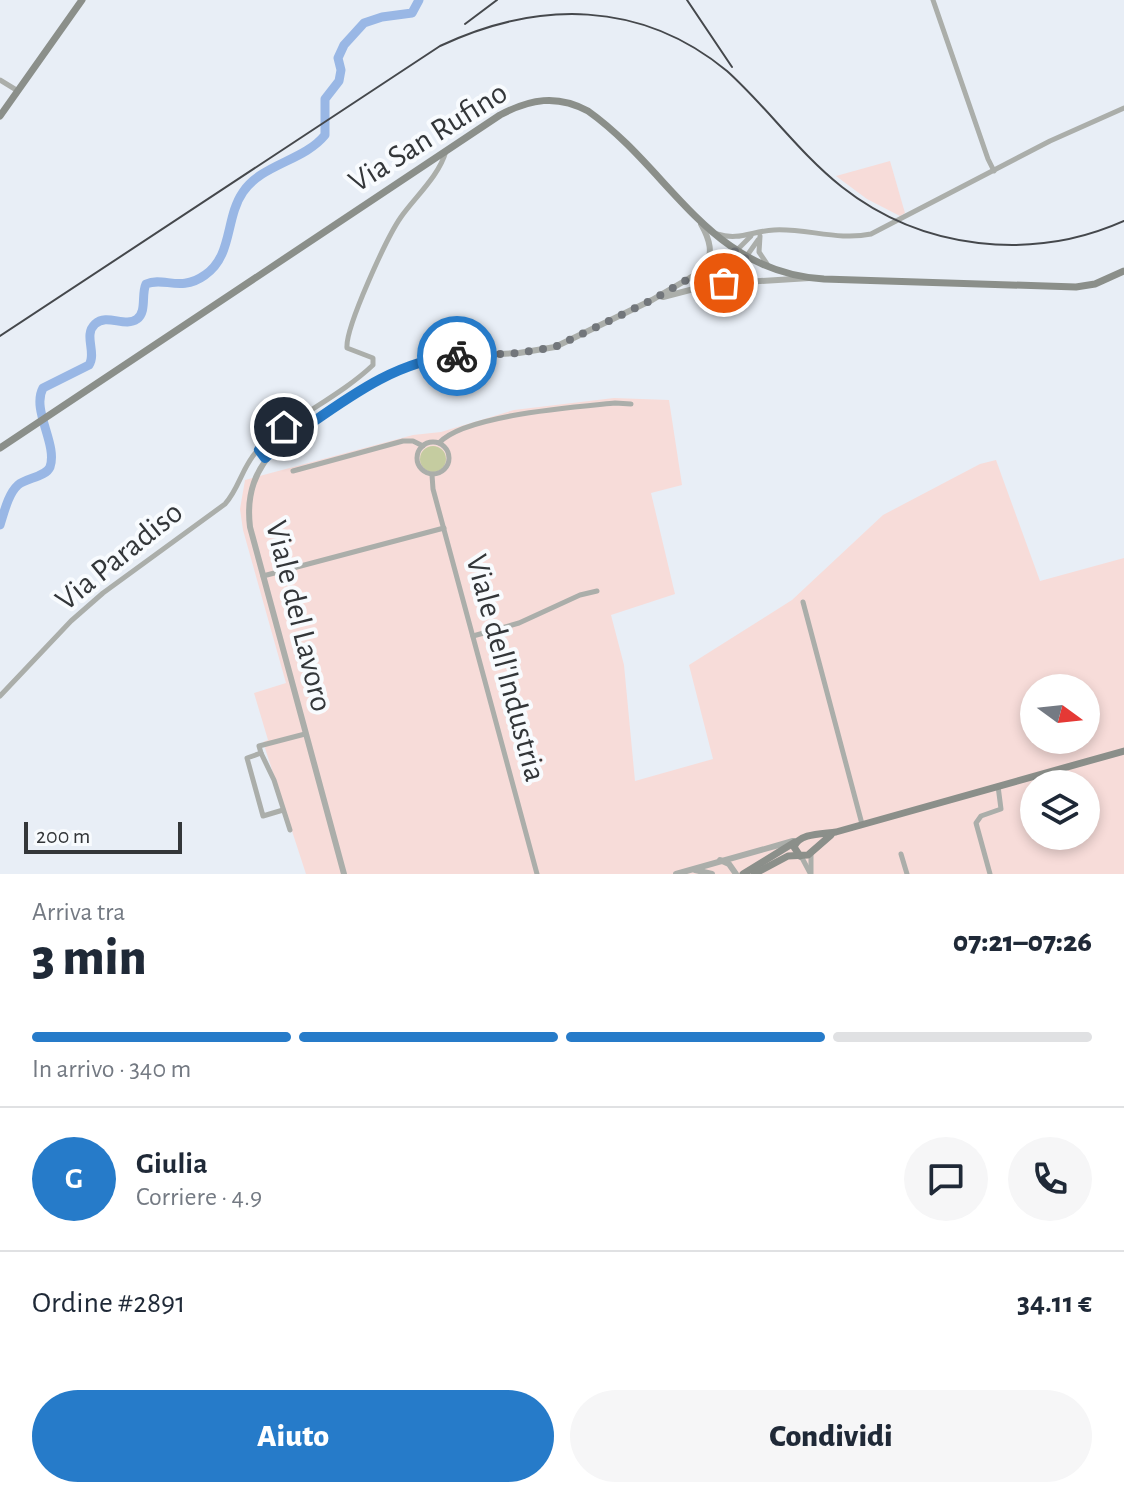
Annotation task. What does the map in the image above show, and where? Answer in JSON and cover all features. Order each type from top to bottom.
[{"type":"main road","points":[[0,116],[82,0]]},
{"type":"main road","name":"Via San Rufino","points":[[0,448],[500,115],[522,104],[542,99],[578,105],[598,117],[710,231],[736,251],[773,269],[810,278],[1076,287],[1095,284],[1124,271]]},
{"type":"main road","points":[[743,874],[799,840],[1124,751]]},
{"type":"main road","points":[[754,874],[782,859],[811,852],[836,832]]},
{"type":"main road","points":[[799,840],[811,842],[811,852]]},
{"type":"main road","points":[[799,840],[794,850],[801,856]]},
{"type":"street","points":[[933,0],[994,171]]},
{"type":"street","points":[[0,80],[19,91]]},
{"type":"street","points":[[259,450],[265,458],[278,446],[372,384],[407,366],[437,357],[519,353],[555,347],[652,300],[767,231],[856,236],[871,234],[1050,141],[1124,108]]},
{"type":"street","name":"Via Paradiso","points":[[0,696],[71,621],[103,593],[225,504],[250,459],[284,427],[341,392],[373,365],[373,358],[347,348],[350,328],[389,238],[412,202],[440,168],[447,150]]},
{"type":"street","points":[[700,221],[710,246],[708,264],[702,272]]},
{"type":"street","points":[[710,231],[733,238],[758,235]]},
{"type":"street","points":[[724,283],[734,276],[758,235]]},
{"type":"street","points":[[758,235],[759,252],[773,269]]},
{"type":"street","points":[[652,300],[724,283],[810,278]]},
{"type":"street","points":[[439,443],[447,451],[449,462],[443,471],[432,475],[422,470],[417,456],[423,446],[439,443],[450,434],[518,413],[631,404]]},
{"type":"street","points":[[293,471],[403,441],[413,441],[423,446]]},
{"type":"street","name":"Viale del Lavoro","points":[[265,458],[252,484],[248,513],[262,576],[344,874]]},
{"type":"street","name":"Viale dell'Industria","points":[[432,475],[537,874]]},
{"type":"street","points":[[262,576],[444,528]]},
{"type":"street","points":[[473,636],[519,623],[580,595],[597,591]]},
{"type":"street","points":[[803,602],[862,824]]},
{"type":"street","points":[[290,830],[259,746],[305,734]]},
{"type":"street","points":[[261,753],[247,758],[263,816],[283,810]]},
{"type":"street","points":[[990,874],[976,823],[981,816],[1001,809],[998,786]]},
{"type":"street","points":[[680,873],[799,840]]},
{"type":"street","points":[[810,874],[811,852]]},
{"type":"street","points":[[901,854],[907,874]]},
{"type":"street","points":[[801,856],[810,874]]},
{"type":"street","points":[[720,860],[729,864],[736,874]]},
{"type":"street","points":[[680,873],[702,870],[712,874]]},
{"type":"shaded area","points":[[890,161],[905,213],[900,216],[867,199],[836,176]]},
{"type":"shaded area","points":[[614,398],[669,400],[682,485],[651,493],[675,594],[611,615],[624,665],[635,781],[713,759],[689,665],[792,600],[883,515],[980,464],[996,460],[1040,581],[1124,558],[1124,874],[306,874],[263,742],[268,740],[254,693],[286,683],[243,530],[240,509],[245,480],[413,435],[441,432],[514,410]]},
{"type":"green space","points":[[433,446],[442,450],[446,459],[442,468],[433,472],[424,468],[420,459],[424,450]]},
{"type":"waterway","points":[[0,525],[15,489],[50,467],[51,448],[40,406],[43,388],[89,365],[92,355],[90,333],[95,324],[105,320],[127,322],[140,316],[146,284],[188,283],[214,267],[225,247],[233,213],[243,192],[261,175],[306,151],[325,135],[325,99],[339,81],[341,70],[338,58],[344,45],[364,23],[412,13],[419,0]]},
{"type":"railway","points":[[465,24],[497,0]]},
{"type":"railway","points":[[687,0],[732,67]]},
{"type":"railway","points":[[0,336],[440,46],[477,31],[551,15],[588,15],[624,20],[660,31],[694,48],[727,71],[842,187],[873,208],[907,225],[978,243],[1015,245],[1052,242],[1089,234],[1124,221]]},
{"type":"way so far","points":[[457,356],[519,353],[555,347],[652,300],[736,251],[746,257],[732,279],[724,283]]},
{"type":"route","points":[[284,427],[259,450],[265,458],[278,446],[372,384],[422,361],[457,356]]}]
